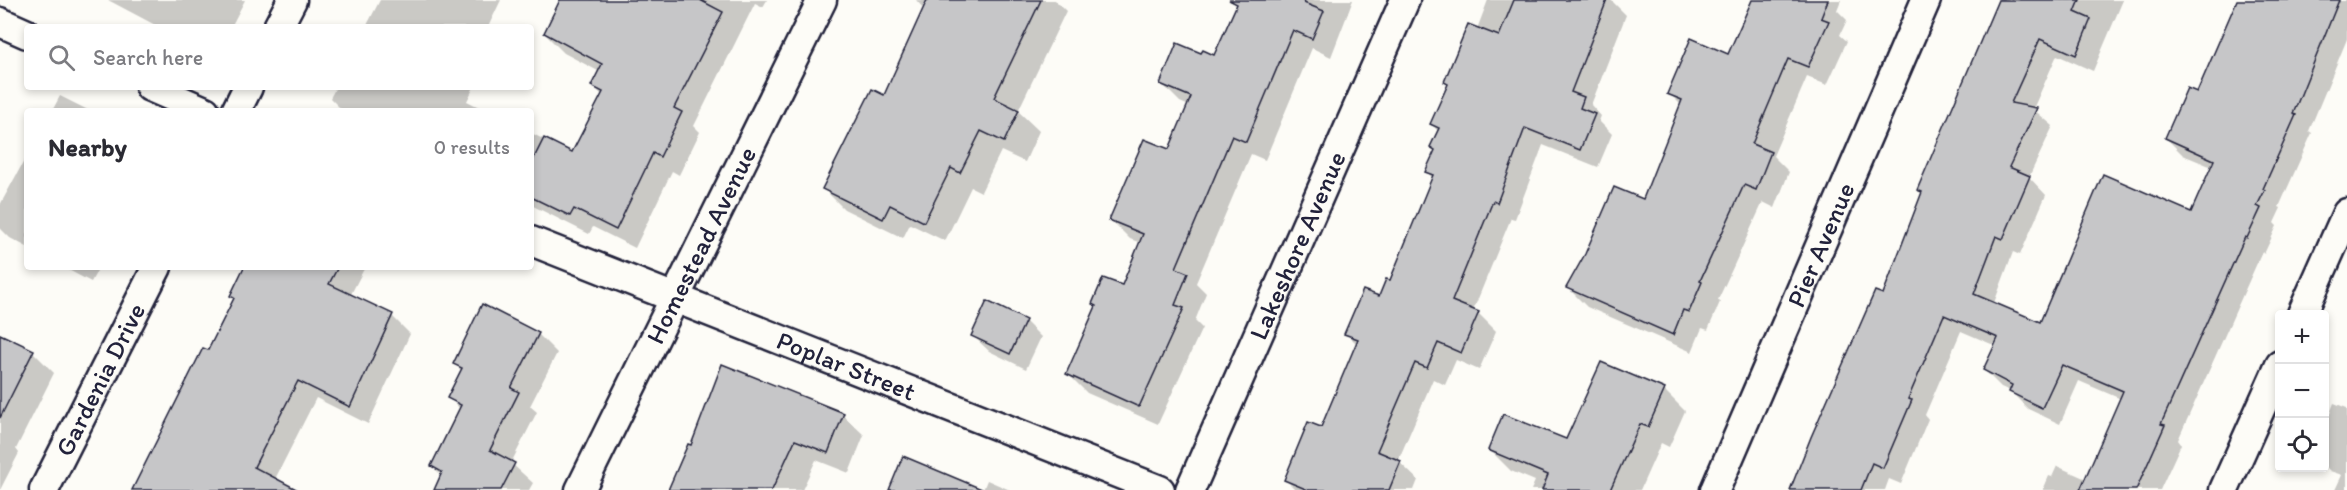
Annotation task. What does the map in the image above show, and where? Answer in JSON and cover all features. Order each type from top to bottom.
[{"type":"street","points":[[280,24],[292,0]]},
{"type":"street","name":"Homestead Avenue","points":[[580,490],[822,0]]},
{"type":"street","name":"Lakeshore Avenue","points":[[1190,490],[1406,0]]},
{"type":"street","name":"Pier Avenue","points":[[1715,490],[1926,0]]},
{"type":"street","points":[[0,22],[24,33]]},
{"type":"street","points":[[157,90],[198,108]]},
{"type":"street","points":[[238,108],[246,90]]},
{"type":"street","points":[[2304,310],[2347,213]]},
{"type":"street","name":"Poplar Street","points":[[534,242],[1160,490]]},
{"type":"street","name":"Gardenia Drive","points":[[44,490],[155,270]]},
{"type":"street","points":[[2224,490],[2275,376]]},
{"type":"building","points":[[560,0],[700,0],[723,12],[674,108],[682,112],[660,157],[653,153],[616,230],[574,209],[570,216],[534,198],[534,158],[544,138],[572,152],[603,92],[591,86],[602,64],[544,33]]},
{"type":"building","points":[[927,0],[1041,0],[994,98],[1019,110],[1004,142],[981,131],[960,173],[951,168],[924,222],[890,205],[883,219],[822,189],[872,89],[884,95]]},
{"type":"building","points":[[1229,0],[1305,0],[1304,3],[1324,11],[1312,39],[1293,30],[1246,142],[1232,136],[1176,268],[1188,273],[1175,305],[1184,308],[1139,407],[1066,374],[1096,306],[1092,304],[1103,278],[1122,285],[1143,234],[1109,220],[1144,139],[1169,149],[1191,97],[1160,84],[1177,43],[1201,53],[1203,50],[1214,55],[1237,4]]},
{"type":"building","points":[[1514,0],[1607,0],[1571,92],[1584,97],[1580,108],[1595,114],[1580,150],[1525,128],[1497,203],[1493,201],[1452,301],[1479,312],[1461,353],[1438,343],[1427,368],[1415,363],[1377,451],[1401,461],[1389,490],[1308,490],[1284,480],[1308,422],[1321,427],[1358,339],[1344,334],[1363,290],[1379,296],[1386,279],[1390,280],[1433,175],[1425,172],[1435,150],[1430,147],[1439,128],[1430,124],[1448,84],[1444,82],[1468,24],[1499,36]]},
{"type":"building","points":[[1752,0],[1828,0],[1821,18],[1829,21],[1808,67],[1788,59],[1752,144],[1771,152],[1756,190],[1744,185],[1700,281],[1702,282],[1689,312],[1683,310],[1673,335],[1566,288],[1585,254],[1614,187],[1643,199],[1682,100],[1667,94],[1691,38],[1728,54]]},
{"type":"building","points":[[1998,0],[2080,0],[2075,12],[2091,19],[2076,55],[2040,39],[2011,103],[2037,108],[2009,167],[2030,176],[2003,239],[1996,236],[1974,294],[2040,322],[2103,174],[2191,212],[2214,160],[2165,138],[2187,88],[2197,92],[2237,0],[2339,0],[2293,114],[2296,115],[2263,189],[2265,190],[2257,206],[2261,208],[2247,238],[2245,237],[2161,424],[2165,425],[2136,490],[2080,490],[2123,391],[2062,365],[2042,408],[2009,392],[2012,385],[1983,370],[1998,338],[1944,315],[1908,399],[1912,400],[1883,468],[1872,463],[1861,490],[1790,490],[1875,291],[1883,294],[1922,192],[1917,190]]},
{"type":"building","points":[[243,270],[336,270],[329,284],[393,314],[350,407],[298,381],[254,467],[298,490],[132,490],[203,348],[208,350],[234,298],[230,296]]},
{"type":"building","points":[[987,301],[1026,320],[1010,354],[971,336]]},
{"type":"building","points":[[482,304],[539,333],[511,388],[519,392],[490,450],[515,463],[501,490],[434,490],[442,472],[431,466],[461,405],[447,398],[462,368],[453,364]]},
{"type":"building","points":[[0,334],[34,350],[0,418]]},
{"type":"building","points":[[1601,362],[1665,389],[1648,427],[1640,424],[1610,490],[1542,490],[1548,475],[1488,450],[1503,414],[1566,439]]},
{"type":"building","points":[[722,364],[844,413],[828,453],[795,440],[772,490],[668,490],[688,444],[691,445]]},
{"type":"building","points":[[903,456],[984,490],[889,490]]}]
